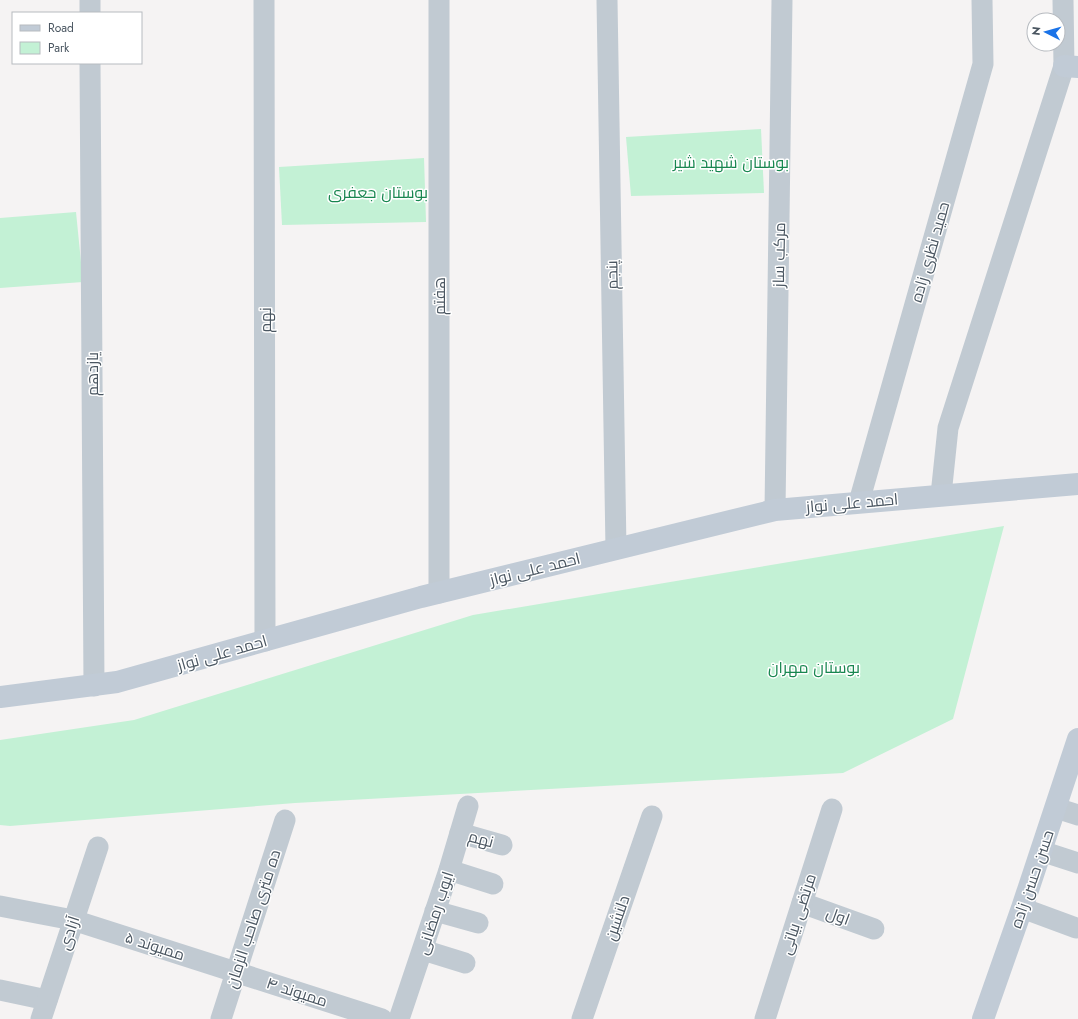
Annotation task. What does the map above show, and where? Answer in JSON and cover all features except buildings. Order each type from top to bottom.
[{"type":"main road","name":"احمد علی نواز","points":[[0,697],[117,682],[439,593],[775,510],[1078,484]]},
{"type":"main road","name":"حسن حسن زاده","points":[[983,1019],[1077,747]]},
{"type":"street","points":[[90,0],[90,12]]},
{"type":"street","name":"نهم","points":[[264,0],[265,641]]},
{"type":"street","name":"هفتم","points":[[439,0],[439,593]]},
{"type":"street","name":"پنجم","points":[[608,0],[616,549]]},
{"type":"street","name":"مرکب ساز","points":[[775,510],[782,0]]},
{"type":"street","name":"حمید نظری زاده","points":[[859,502],[983,64],[982,0]]},
{"type":"street","points":[[941,495],[948,428],[1071,66],[1063,0]]},
{"type":"street","name":"یازدهم","points":[[90,64],[94,686]]},
{"type":"street","name":"ایوب رمضانی","points":[[399,1019],[449,870],[468,806]]},
{"type":"street","points":[[1056,808],[1078,815]]},
{"type":"street","name":"مرتضی بیاتی","points":[[765,1019],[832,809]]},
{"type":"street","name":"دلنشین","points":[[582,1019],[652,816]]},
{"type":"street","name":"ده متری صاحب الزمان","points":[[220,1019],[286,820]]},
{"type":"street","name":"نهم","points":[[460,833],[502,845]]},
{"type":"street","name":"آزادی","points":[[44,1009],[98,847]]},
{"type":"street","points":[[1041,851],[1078,863]]},
{"type":"street","points":[[449,870],[493,884]]},
{"type":"street","name":"اول","points":[[802,903],[874,929]]},
{"type":"street","name":"ممیوند ۵","points":[[0,906],[74,920],[236,972]]},
{"type":"street","points":[[1022,908],[1076,928]]},
{"type":"street","points":[[435,911],[478,923]]},
{"type":"street","points":[[423,950],[465,963]]},
{"type":"street","name":"ممیوند ۴","points":[[236,972],[382,1019]]},
{"type":"street","points":[[0,990],[44,1009]]},
{"type":"green space","name":"بوستان شهید شیر","points":[[761,129],[764,193],[631,196],[626,137]]},
{"type":"green space","name":"بوستان جعفری","points":[[424,158],[426,222],[282,225],[279,167]]},
{"type":"green space","points":[[76,212],[83,282],[0,288],[0,218]]},
{"type":"green space","name":"بوستان مهران","points":[[1004,526],[953,719],[843,773],[295,803],[10,826],[0,825],[0,740],[134,720],[473,615]]}]
